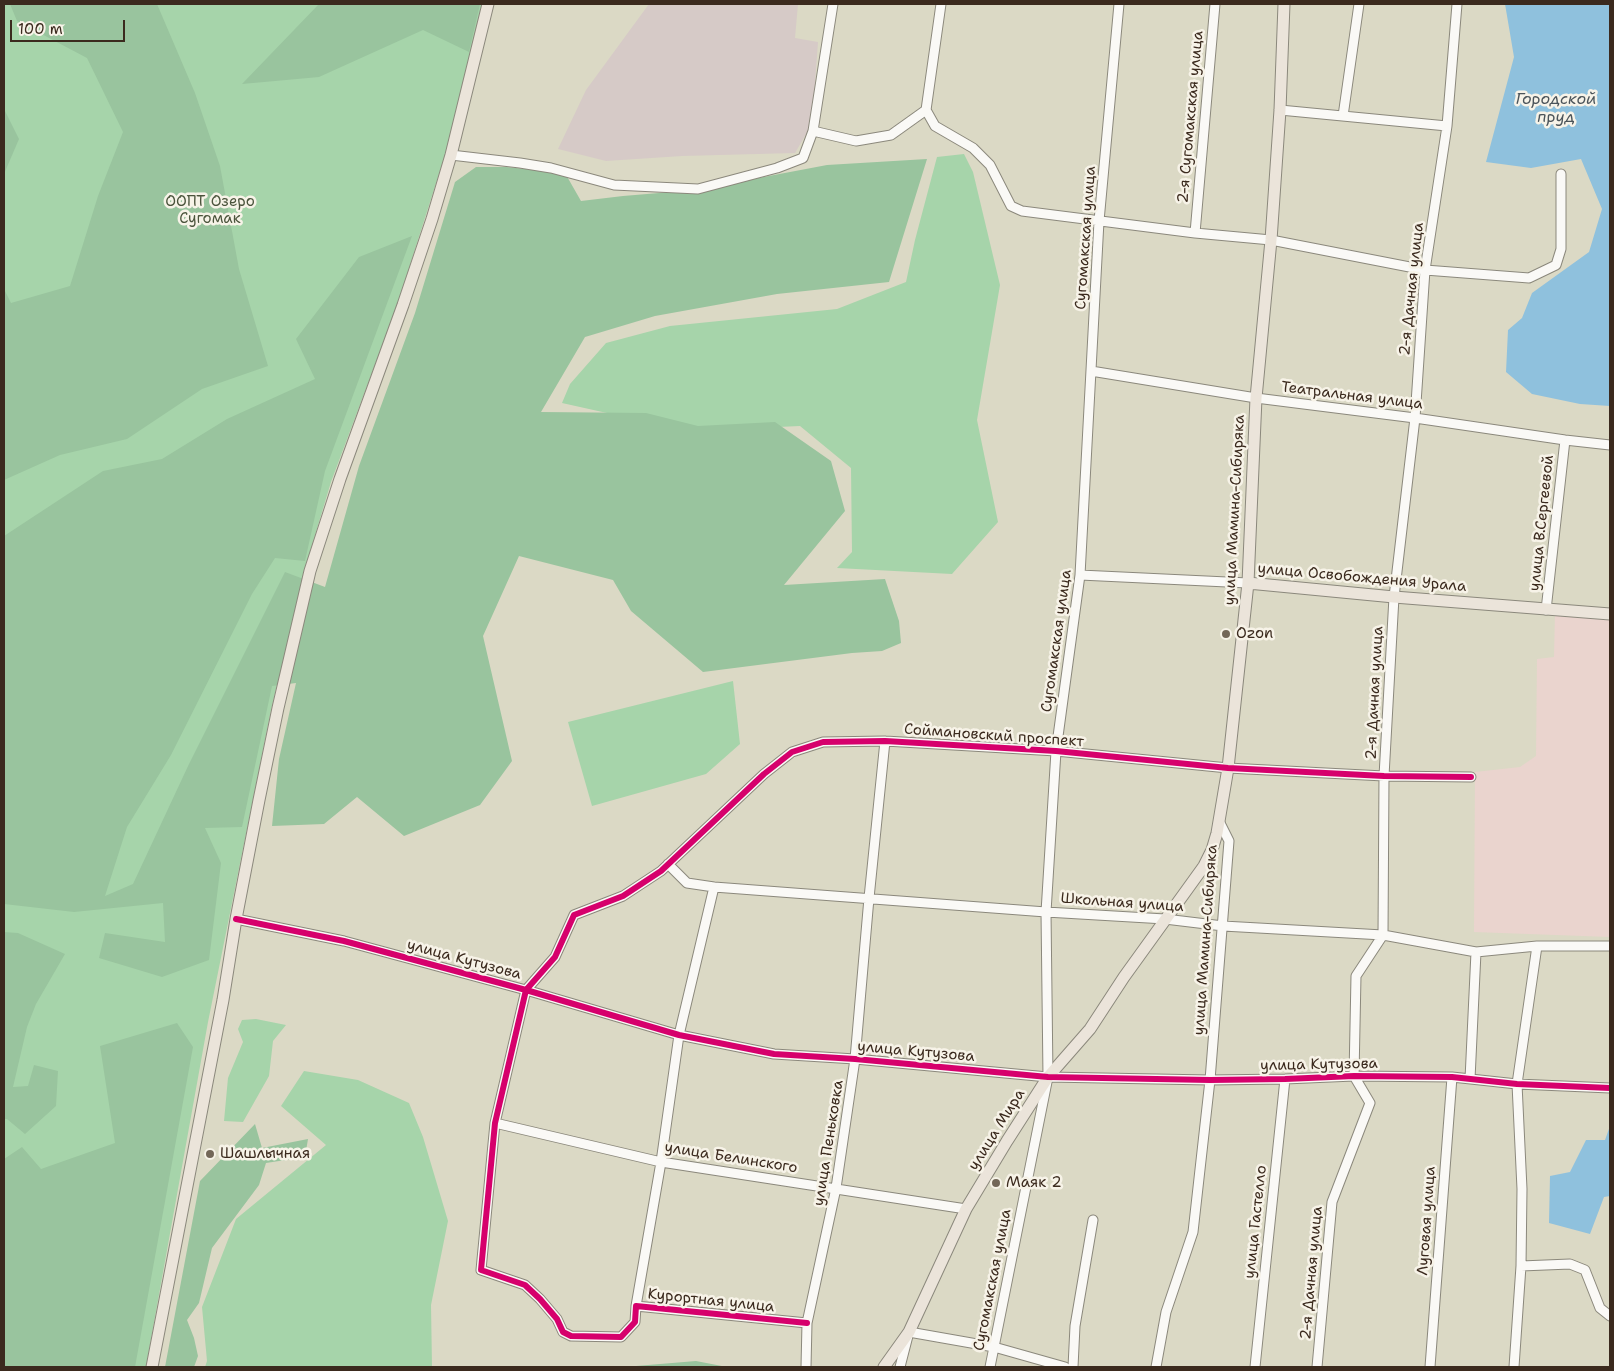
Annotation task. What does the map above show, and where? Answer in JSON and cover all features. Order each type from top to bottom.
[{"type":"main road","points":[[152,1367],[223,1000],[236,919],[278,708],[310,570],[340,479],[403,305],[451,155],[488,4]]},
{"type":"main road","name":"улица Мамина-Сибиряка","points":[[1219,821],[1228,768],[1248,583],[1256,398],[1271,240],[1280,110],[1284,4]]},
{"type":"main road","name":"улица Освобождения Урала","points":[[1248,583],[1610,614]]},
{"type":"main road","name":"улица Мира","points":[[884,1367],[908,1332],[966,1209],[1007,1141],[1048,1077],[1090,1029],[1165,919],[1204,866],[1212,850],[1219,821]]},
{"type":"street","points":[[451,155],[551,168],[614,185],[698,189],[777,168],[803,158],[813,131],[833,4]]},
{"type":"street","points":[[941,4],[926,110],[935,126],[973,148],[990,165],[1011,206],[1022,211],[1195,233],[1271,240],[1425,270],[1529,278],[1556,265],[1561,249],[1561,174]]},
{"type":"street","name":"Сугомакская улица","points":[[990,1367],[1048,1077],[1046,912],[1056,752],[1080,575],[1099,221],[1120,4]]},
{"type":"street","name":"2-я Сугомакская улица","points":[[1195,233],[1215,4]]},
{"type":"street","points":[[1343,116],[1359,4]]},
{"type":"street","name":"2-я Дачная улица","points":[[1383,935],[1384,776],[1394,597],[1415,418],[1425,270],[1447,126],[1457,4]]},
{"type":"street","points":[[813,131],[856,141],[891,136],[926,110]]},
{"type":"street","points":[[1280,110],[1447,126]]},
{"type":"street","name":"Театральная улица","points":[[1091,371],[1256,398],[1610,445]]},
{"type":"street","name":"улица В.Сергеевой","points":[[1546,610],[1565,440]]},
{"type":"street","name":"улица Освобождения Урала","points":[[1080,575],[1248,583]]},
{"type":"street","name":"Соймановский проспект","points":[[526,990],[555,957],[574,915],[624,896],[661,871],[764,774],[792,752],[824,742],[885,741],[1056,752],[1228,768],[1384,776],[1471,777]]},
{"type":"street","name":"улица Пеньковка","points":[[806,1367],[807,1323],[836,1188],[855,1059],[885,741]]},
{"type":"street","name":"улица Мамина-Сибиряка","points":[[1156,1367],[1166,1312],[1192,1232],[1210,1080],[1229,841],[1219,821]]},
{"type":"street","name":"Школьная улица","points":[[668,864],[687,883],[714,887],[1165,919],[1223,926],[1383,935],[1476,952],[1537,946],[1610,946]]},
{"type":"street","points":[[636,1306],[661,1162],[679,1035],[714,887]]},
{"type":"street","name":"улица Кутузова","points":[[236,919],[344,941],[526,990],[679,1035],[774,1054],[855,1059],[1048,1077],[1210,1080],[1354,1076],[1452,1077],[1517,1084],[1610,1088]]},
{"type":"street","points":[[1354,1076],[1356,976],[1383,935]]},
{"type":"street","points":[[1514,1367],[1522,1189],[1517,1084],[1537,946]]},
{"type":"street","points":[[1470,1079],[1476,952]]},
{"type":"street","points":[[494,1123],[526,990]]},
{"type":"street","name":"2-я Дачная улица","points":[[1317,1367],[1332,1202],[1370,1103],[1354,1076]]},
{"type":"street","name":"Луговая улица","points":[[1430,1367],[1452,1077]]},
{"type":"street","name":"улица Гастелло","points":[[1255,1367],[1285,1079]]},
{"type":"street","name":"улица Белинского","points":[[494,1123],[661,1162],[966,1209]]},
{"type":"street","name":"Курортная улица","points":[[494,1123],[481,1270],[525,1285],[557,1318],[563,1332],[571,1336],[621,1337],[635,1322],[636,1306],[807,1323]]},
{"type":"street","points":[[1073,1367],[1075,1326],[1093,1220]]},
{"type":"street","points":[[1520,1266],[1570,1264],[1585,1270],[1600,1308],[1610,1316]]},
{"type":"street","points":[[900,1367],[908,1332],[994,1347],[1065,1367]]},
{"type":"shaded area","points":[[649,4],[798,4],[795,38],[818,42],[812,124],[795,153],[682,156],[606,161],[558,149],[586,90]]},
{"type":"shaded area","points":[[1555,613],[1610,618],[1610,937],[1474,932],[1475,772],[1520,767],[1536,756],[1537,659],[1554,657]]},
{"type":"green space","name":"ООПТ Озеро Сугомак","points":[[4,4],[484,4],[445,155],[397,306],[331,482],[304,572],[271,710],[208,1022],[146,1367],[4,1367]]},
{"type":"green space","points":[[10,4],[157,4],[195,93],[220,166],[239,269],[268,366],[202,389],[127,439],[60,455],[4,480],[4,289],[11,303],[70,286],[98,196],[123,132],[87,58],[17,21]]},
{"type":"green space","points":[[319,4],[480,4],[469,52],[423,30],[319,77],[242,84]]},
{"type":"green space","points":[[4,109],[19,139],[4,174]]},
{"type":"green space","points":[[964,154],[973,172],[1000,285],[977,420],[998,522],[952,574],[837,568],[852,552],[851,468],[800,426],[688,431],[562,403],[570,384],[606,343],[670,326],[837,309],[906,282],[937,157]]},
{"type":"green space","points":[[927,159],[889,282],[777,294],[655,316],[585,337],[541,412],[646,413],[698,426],[775,422],[831,461],[845,511],[784,585],[885,579],[899,621],[901,643],[882,651],[852,653],[703,672],[631,611],[613,580],[519,556],[483,636],[512,761],[480,805],[404,836],[357,797],[324,824],[272,826],[279,759],[296,683],[272,686],[242,827],[205,828],[221,863],[209,960],[162,977],[99,958],[105,933],[165,942],[163,903],[74,912],[4,904],[4,536],[103,471],[162,459],[227,419],[315,379],[296,339],[359,257],[412,236],[325,471],[305,561],[275,558],[252,594],[171,755],[127,827],[105,896],[133,884],[189,764],[285,572],[325,587],[359,466],[415,313],[455,182],[476,167],[506,167],[565,173],[581,201],[695,190],[827,165]]},
{"type":"green space","points":[[733,681],[740,744],[706,774],[592,806],[568,722]]},
{"type":"green space","points":[[4,932],[18,933],[65,954],[36,1004],[27,1027],[13,1087],[28,1086],[34,1065],[58,1071],[56,1106],[25,1134],[7,1119],[4,1119]]},
{"type":"green space","points":[[256,1019],[286,1025],[273,1041],[269,1076],[243,1122],[224,1121],[228,1078],[243,1042],[238,1029],[242,1020]]},
{"type":"green space","points":[[177,1023],[193,1047],[135,1367],[4,1367],[4,1159],[22,1147],[41,1169],[115,1143],[100,1046]]},
{"type":"green space","points":[[304,1071],[358,1080],[409,1103],[423,1137],[448,1221],[431,1305],[432,1367],[205,1367],[207,1361],[202,1307],[236,1219],[326,1145],[281,1106]]},
{"type":"green space","points":[[255,1124],[262,1148],[308,1139],[305,1157],[266,1163],[259,1185],[212,1248],[199,1303],[187,1320],[198,1356],[194,1367],[165,1367],[200,1181]]},
{"type":"green space","points":[[696,1361],[727,1367],[624,1367]]},
{"type":"water","name":"Городской пруд","points":[[1505,4],[1610,4],[1610,406],[1580,404],[1532,394],[1506,372],[1508,330],[1522,318],[1532,293],[1589,252],[1602,209],[1581,159],[1531,168],[1486,162],[1514,57]]},
{"type":"water","points":[[1610,1126],[1610,1196],[1604,1197],[1590,1234],[1549,1223],[1550,1176],[1570,1172],[1586,1140],[1605,1140]]},
{"type":"cycle path","points":[[807,1323],[636,1306],[635,1322],[621,1337],[571,1336],[563,1332],[557,1319],[525,1285],[481,1270],[495,1123],[526,990],[555,957],[574,915],[623,896],[661,871],[764,774],[792,752],[823,742],[885,741],[1056,751],[1228,768],[1384,776],[1471,777]]},
{"type":"cycle path","points":[[236,919],[344,941],[526,990],[679,1035],[774,1054],[855,1059],[1048,1077],[1210,1080],[1354,1076],[1452,1077],[1517,1084],[1610,1088]]},
{"type":"place","name":"Ozon","points":[[1226,634]]},
{"type":"place","name":"Шашлычная","points":[[210,1154]]},
{"type":"place","name":"Маяк 2","points":[[996,1183]]}]
